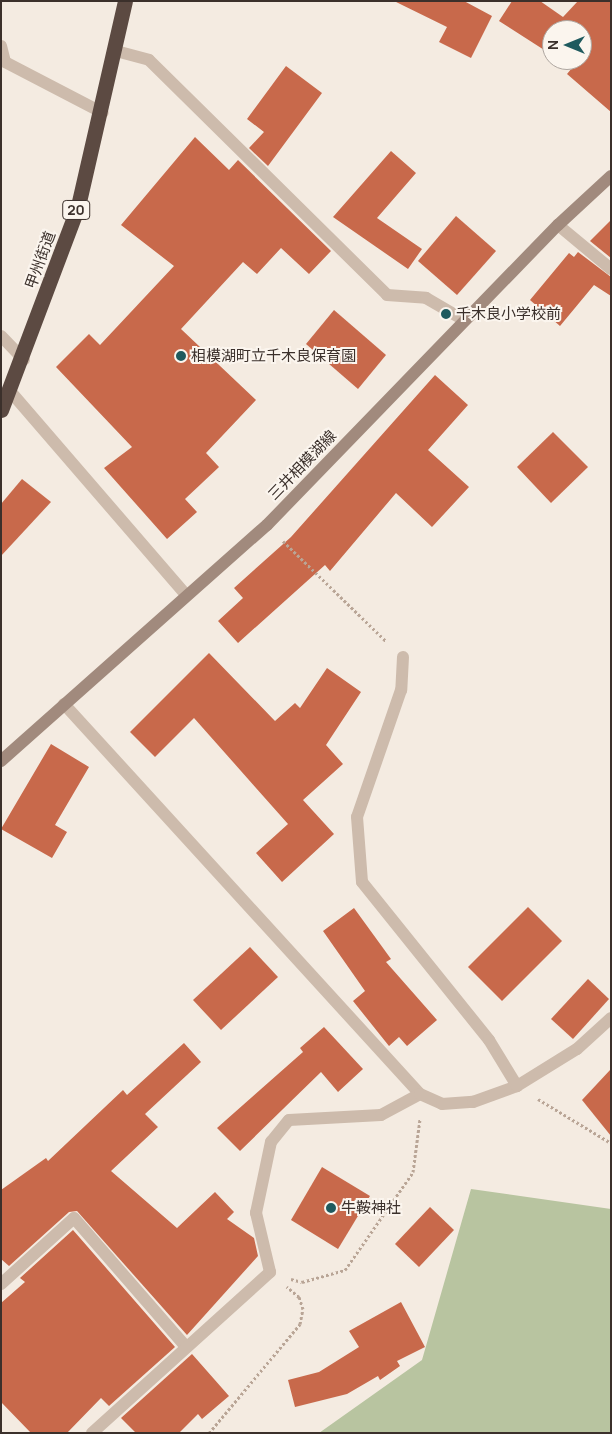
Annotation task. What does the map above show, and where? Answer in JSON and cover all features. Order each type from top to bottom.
[{"type":"highway","name":"甲州街道","points":[[1,410],[24,360],[78,206],[103,113],[126,1]]},
{"type":"main road","name":"三井相模湖線","points":[[1,761],[267,525],[464,320],[558,225],[611,176]]},
{"type":"street","points":[[1,46],[5,62],[103,113]]},
{"type":"street","points":[[116,51],[149,60],[387,295],[426,298],[464,320]]},
{"type":"street","points":[[558,225],[611,269]]},
{"type":"street","points":[[1,336],[24,360]]},
{"type":"street","points":[[10,391],[186,595]]},
{"type":"street","points":[[403,657],[401,690],[357,817],[362,882],[489,1040],[517,1086]]},
{"type":"street","points":[[64,704],[420,1094],[442,1104],[473,1102],[517,1086],[577,1049],[611,1018]]},
{"type":"street","points":[[92,1433],[270,1272],[256,1213],[271,1142],[282,1126],[295,1118],[382,1115],[420,1094]]},
{"type":"street","points":[[1,1284],[74,1218],[186,1347]]},
{"type":"path","points":[[267,525],[403,657]]},
{"type":"path","points":[[517,1086],[611,1143]]},
{"type":"path","points":[[270,1272],[302,1282],[345,1270],[413,1172],[421,1130],[420,1094]]},
{"type":"path","points":[[209,1433],[300,1324],[304,1309],[299,1297],[270,1272]]},
{"type":"green space","points":[[471,1189],[611,1209],[611,1433],[319,1433],[422,1360]]},
{"type":"building","points":[[394,1],[464,1],[492,16],[471,58],[439,42],[447,27]]},
{"type":"building","points":[[512,1],[540,1],[563,17],[578,1],[611,1],[611,112],[567,74],[570,70],[592,70],[592,20],[542,20],[542,49],[499,21]]},
{"type":"building","points":[[286,66],[322,93],[268,166],[249,148],[264,132],[247,119]]},
{"type":"building","points":[[195,137],[229,170],[238,160],[331,251],[309,274],[281,248],[257,274],[243,262],[181,329],[256,400],[206,453],[219,467],[185,499],[197,512],[167,539],[104,468],[132,447],[56,367],[89,334],[100,345],[174,266],[121,225]]},
{"type":"building","points":[[391,151],[416,173],[377,218],[422,249],[408,269],[333,217]]},
{"type":"building","points":[[456,216],[496,251],[457,295],[418,261]]},
{"type":"building","points":[[611,220],[611,258],[590,241]]},
{"type":"building","points":[[578,252],[611,277],[611,296],[594,285],[560,326],[530,300],[569,253],[574,257]]},
{"type":"building","points":[[334,310],[386,355],[358,389],[306,344]]},
{"type":"building","points":[[435,375],[468,405],[428,450],[469,487],[432,527],[396,493],[330,571],[325,565],[238,643],[218,621],[243,598],[234,588],[291,537]]},
{"type":"building","points":[[553,432],[588,467],[551,503],[517,467]]},
{"type":"building","points":[[22,479],[51,502],[1,556],[1,504]]},
{"type":"building","points":[[209,653],[275,721],[295,703],[300,708],[327,668],[361,692],[326,745],[343,764],[303,800],[334,834],[282,882],[256,853],[288,824],[194,718],[155,757],[130,732]]},
{"type":"building","points":[[51,744],[89,767],[55,825],[67,832],[52,858],[1,829]]},
{"type":"building","points":[[528,907],[562,941],[502,1001],[468,967]]},
{"type":"building","points":[[354,908],[391,959],[386,962],[437,1020],[407,1046],[399,1037],[389,1046],[353,1001],[365,991],[323,931]]},
{"type":"building","points":[[250,947],[278,977],[221,1030],[193,1000]]},
{"type":"building","points":[[588,979],[609,999],[573,1039],[551,1019]]},
{"type":"building","points":[[324,1027],[363,1069],[338,1092],[321,1072],[240,1151],[217,1128],[303,1052],[300,1048]]},
{"type":"building","points":[[184,1043],[201,1062],[145,1114],[158,1127],[111,1171],[177,1228],[215,1192],[234,1212],[227,1219],[254,1238],[258,1256],[187,1335],[77,1211],[69,1212],[9,1266],[1,1259],[1,1190],[46,1158],[48,1161],[123,1090],[127,1095]]},
{"type":"building","points":[[611,1069],[611,1136],[582,1100]]},
{"type":"building","name":"牛鞍神社","points":[[322,1167],[370,1196],[338,1249],[291,1220]]},
{"type":"building","points":[[430,1207],[454,1230],[419,1267],[395,1244]]},
{"type":"building","points":[[73,1230],[175,1347],[109,1406],[101,1398],[67,1433],[31,1433],[1,1402],[1,1303],[25,1282],[20,1278]]},
{"type":"building","points":[[401,1302],[425,1347],[397,1361],[400,1366],[380,1380],[378,1376],[347,1394],[295,1407],[288,1380],[319,1372],[359,1347],[349,1331]]},
{"type":"building","points":[[192,1354],[229,1396],[202,1419],[198,1414],[179,1433],[136,1433],[121,1418]]},
{"type":"place","name":"千木良小学校前","points":[[446,314]]},
{"type":"place","name":"相模湖町立千木良保育園","points":[[181,356]]},
{"type":"place","name":"牛鞍神社","points":[[331,1208]]}]
